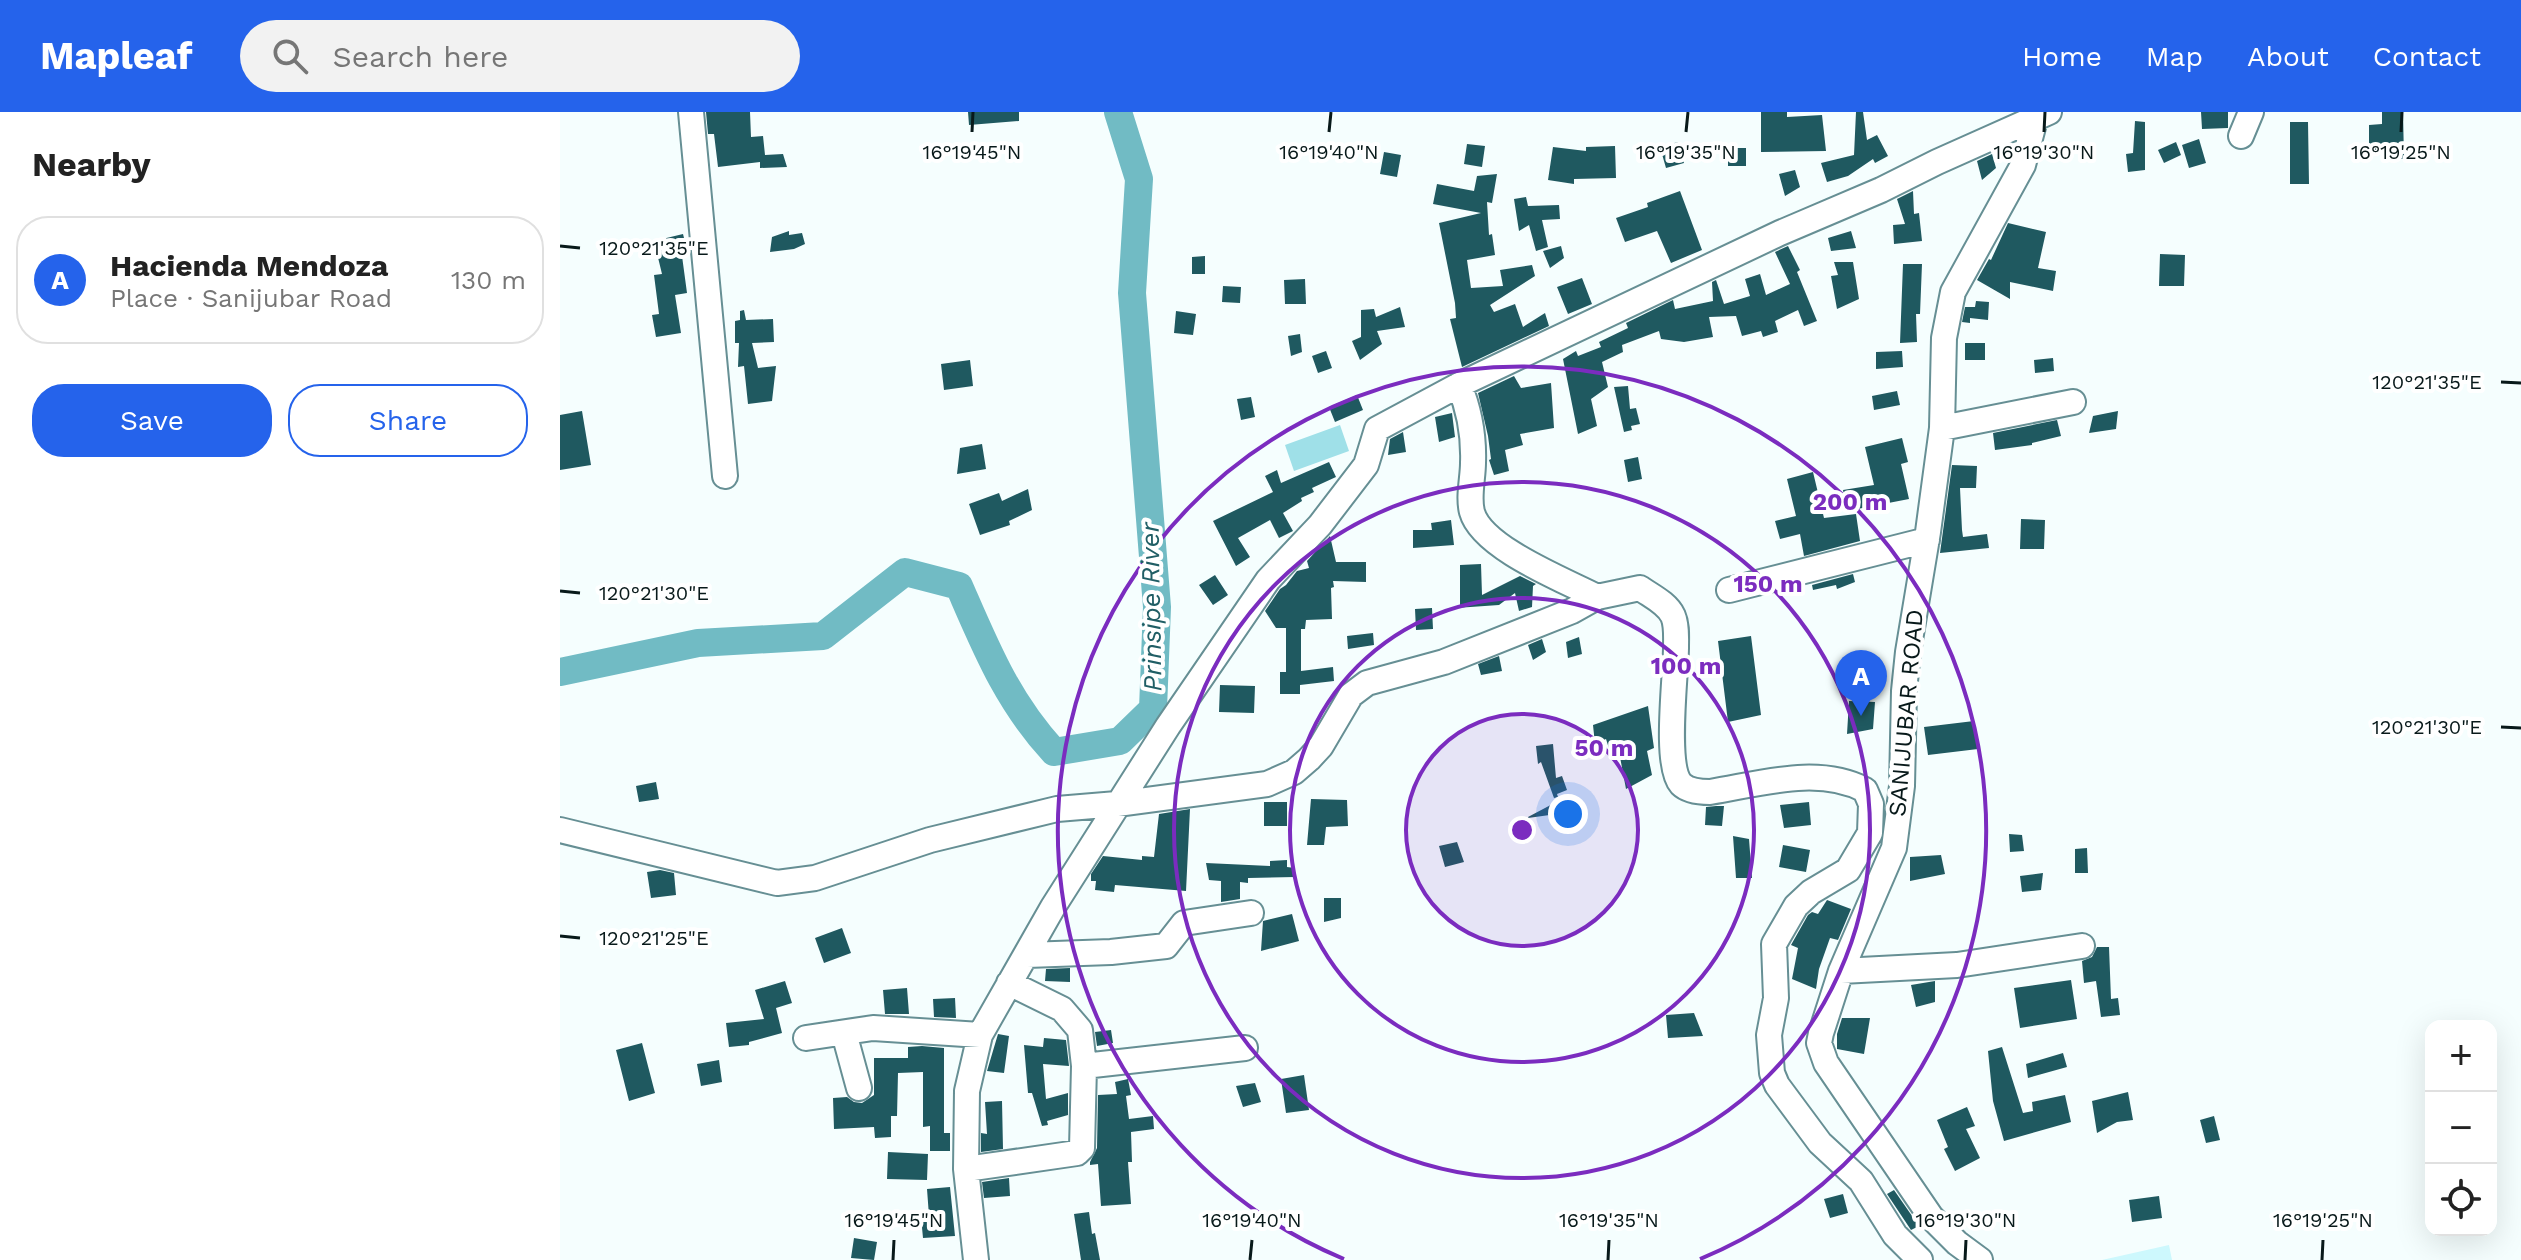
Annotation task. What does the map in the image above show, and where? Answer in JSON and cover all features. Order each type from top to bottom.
[{"type":"street","points":[[691,112],[725,476]]},
{"type":"street","points":[[2241,136],[2251,112]]},
{"type":"street","points":[[976,1260],[966,1169],[967,1091],[980,1035],[1117,804],[1268,580],[1320,525],[1366,465],[1377,429],[1459,385],[2040,114]]},
{"type":"street","name":"SANIJUBAR ROAD","points":[[1980,1260],[1931,1217],[1821,1054],[1819,1043],[1841,971],[1894,848],[1902,786],[1904,691],[1942,428],[1944,338],[1949,307],[1953,292],[2023,165],[2040,114]]},
{"type":"street","points":[[1459,385],[1470,412],[1472,512],[1483,532],[1497,545],[1597,597]]},
{"type":"street","points":[[1942,428],[2073,402]]},
{"type":"street","points":[[1729,590],[1927,540]]},
{"type":"street","points":[[560,830],[777,883],[815,878],[930,840],[1057,809],[1267,784],[1294,772],[1309,759],[1321,746],[1351,695],[1367,683],[1444,662],[1572,611],[1597,597],[1640,588],[1667,607],[1674,618],[1676,681],[1671,731],[1674,772],[1682,785],[1696,792],[1710,792],[1797,777],[1849,781],[1865,790],[1871,804],[1870,833],[1848,870],[1811,892],[1796,906],[1774,944],[1776,998],[1769,1035],[1772,1073],[1777,1085],[1820,1143],[1861,1181],[1895,1235],[1920,1260]]},
{"type":"street","points":[[1027,955],[1111,952],[1166,946],[1184,923],[1251,913]]},
{"type":"street","points":[[1841,971],[1957,965],[2082,946]]},
{"type":"street","points":[[966,1169],[1077,1153],[1082,1148],[1084,1066],[1080,1030],[1062,1009],[1009,983]]},
{"type":"street","points":[[806,1038],[873,1028],[980,1035]]},
{"type":"street","points":[[844,1033],[859,1088]]},
{"type":"street","points":[[1084,1066],[1239,1049],[1240,1074]]},
{"type":"shaded area","points":[[1340,425],[1349,451],[1294,471],[1285,445]]},
{"type":"shaded area","points":[[2169,1245],[2172,1260],[2102,1260]]},
{"type":"building","points":[[706,112],[750,112],[751,137],[763,136],[765,155],[783,154],[787,167],[760,168],[760,162],[718,167],[714,134],[708,134]]},
{"type":"building","points":[[968,112],[1019,112],[1019,121],[969,125]]},
{"type":"building","points":[[1761,112],[1787,112],[1787,117],[1822,115],[1826,151],[1761,152]]},
{"type":"building","points":[[1856,112],[1863,112],[1867,140],[1877,135],[1888,156],[1875,163],[1873,159],[1848,176],[1827,182],[1821,163],[1854,155]]},
{"type":"building","points":[[2201,112],[2228,112],[2228,128],[2202,129]]},
{"type":"building","points":[[2382,112],[2403,112],[2404,159],[2391,159],[2388,150],[2369,150],[2369,125],[2382,124]]},
{"type":"building","points":[[2135,121],[2145,122],[2145,170],[2128,172],[2126,154],[2133,153]]},
{"type":"building","points":[[2290,122],[2308,122],[2309,184],[2290,184]]},
{"type":"building","points":[[2199,139],[2206,163],[2189,168],[2182,145]]},
{"type":"building","points":[[1678,142],[1684,163],[1666,168],[1660,147]]},
{"type":"building","points":[[2176,142],[2181,155],[2164,163],[2158,150]]},
{"type":"building","points":[[1467,144],[1485,146],[1482,167],[1464,164]]},
{"type":"building","points":[[1615,146],[1616,178],[1574,179],[1574,184],[1548,180],[1553,147],[1586,151],[1586,147]]},
{"type":"building","points":[[1728,148],[1746,148],[1746,166],[1728,166]]},
{"type":"building","points":[[1384,152],[1401,155],[1397,177],[1380,174]]},
{"type":"building","points":[[1992,154],[1996,168],[1982,180],[1977,161]]},
{"type":"building","points":[[1795,170],[1800,187],[1785,196],[1779,174]]},
{"type":"building","points":[[1497,174],[1492,203],[1487,202],[1489,235],[1492,234],[1495,255],[1467,260],[1471,288],[1503,286],[1500,270],[1532,265],[1535,276],[1490,305],[1494,312],[1515,304],[1523,327],[1545,313],[1549,326],[1462,367],[1450,319],[1456,318],[1455,303],[1439,223],[1481,213],[1433,204],[1437,184],[1474,191],[1477,176]]},
{"type":"building","points":[[1680,191],[1702,250],[1671,263],[1657,231],[1625,242],[1616,218]]},
{"type":"building","points":[[1913,191],[1914,214],[1919,213],[1922,241],[1894,244],[1893,225],[1905,224],[1897,199]]},
{"type":"building","points":[[1526,197],[1528,206],[1559,205],[1560,219],[1542,220],[1548,247],[1536,251],[1529,225],[1519,231],[1514,199]]},
{"type":"building","points":[[2008,223],[2046,232],[2038,268],[2056,271],[2053,291],[2010,282],[2010,299],[1977,280],[1991,260]]},
{"type":"building","points":[[789,231],[789,235],[802,233],[805,244],[794,249],[770,252],[772,237]]},
{"type":"building","points":[[1851,231],[1856,248],[1831,251],[1828,238]]},
{"type":"building","points":[[683,234],[688,254],[682,256],[687,293],[675,295],[681,333],[656,337],[652,315],[659,314],[654,275],[662,274],[654,241]]},
{"type":"building","points":[[1561,246],[1564,258],[1550,268],[1543,251]]},
{"type":"building","points":[[1788,246],[1800,270],[1797,272],[1817,321],[1804,326],[1798,310],[1775,321],[1778,332],[1763,337],[1761,331],[1742,336],[1736,316],[1709,317],[1713,337],[1684,342],[1661,339],[1659,331],[1622,345],[1623,352],[1602,362],[1608,387],[1591,399],[1597,426],[1578,434],[1563,359],[1576,351],[1578,356],[1601,347],[1599,342],[1628,328],[1626,323],[1673,300],[1675,309],[1713,301],[1712,282],[1716,280],[1724,304],[1750,296],[1745,279],[1760,274],[1766,295],[1790,284],[1775,252]]},
{"type":"building","points":[[2160,254],[2185,255],[2184,286],[2159,286]]},
{"type":"building","points":[[1205,256],[1205,274],[1192,274],[1192,257]]},
{"type":"building","points":[[1834,262],[1853,262],[1859,299],[1837,309],[1831,276],[1838,275]]},
{"type":"building","points":[[1903,264],[1922,264],[1920,314],[1916,314],[1917,342],[1900,343]]},
{"type":"building","points":[[1582,278],[1592,304],[1568,314],[1557,287]]},
{"type":"building","points":[[1305,279],[1306,304],[1285,304],[1284,280]]},
{"type":"building","points":[[1223,286],[1241,287],[1240,303],[1222,302]]},
{"type":"building","points":[[1976,301],[1989,302],[1988,320],[1970,318],[1970,323],[1962,322],[1965,307],[1975,307]]},
{"type":"building","points":[[1400,307],[1405,327],[1377,331],[1382,344],[1360,360],[1352,341],[1361,337],[1361,310],[1374,309],[1376,317]]},
{"type":"building","points":[[744,310],[746,320],[773,319],[774,342],[752,343],[758,368],[776,366],[772,401],[748,404],[744,366],[738,367],[739,343],[735,343],[735,321],[740,320],[740,311]]},
{"type":"building","points":[[1176,311],[1196,314],[1193,335],[1174,333]]},
{"type":"building","points":[[1300,334],[1302,352],[1291,356],[1288,336]]},
{"type":"building","points":[[1965,343],[1985,343],[1985,360],[1965,360]]},
{"type":"building","points":[[1326,351],[1332,368],[1318,373],[1312,356]]},
{"type":"building","points":[[1902,351],[1903,367],[1876,369],[1876,352]]},
{"type":"building","points":[[2053,358],[2054,371],[2035,373],[2034,360]]},
{"type":"building","points":[[970,360],[973,386],[944,390],[941,364]]},
{"type":"building","points":[[1514,376],[1521,388],[1551,383],[1554,428],[1520,434],[1523,445],[1505,450],[1509,471],[1494,475],[1478,393]]},
{"type":"building","points":[[1628,386],[1630,409],[1636,408],[1640,424],[1624,432],[1614,387]]},
{"type":"building","points":[[1897,391],[1900,405],[1874,410],[1872,396]]},
{"type":"building","points":[[1357,395],[1363,410],[1335,422],[1329,407]]},
{"type":"building","points":[[1251,397],[1255,417],[1241,420],[1237,399]]},
{"type":"building","points":[[582,411],[591,465],[560,470],[560,415]]},
{"type":"building","points":[[2118,411],[2116,429],[2089,433],[2093,416]]},
{"type":"building","points":[[1452,413],[1455,437],[1439,442],[1435,417]]},
{"type":"building","points":[[2057,420],[2061,436],[2032,445],[1995,450],[1993,433]]},
{"type":"building","points":[[1403,432],[1406,452],[1388,455],[1390,439]]},
{"type":"building","points":[[1902,438],[1908,462],[1901,464],[1909,499],[1847,511],[1843,490],[1874,485],[1865,447]]},
{"type":"building","points":[[982,444],[986,469],[957,474],[960,448]]},
{"type":"building","points":[[1638,457],[1642,479],[1628,482],[1624,460]]},
{"type":"building","points":[[1329,462],[1336,477],[1312,488],[1314,492],[1283,513],[1293,531],[1279,538],[1270,520],[1238,538],[1250,557],[1236,566],[1213,521],[1273,492],[1265,476],[1277,470],[1281,483]]},
{"type":"building","points":[[1952,465],[1977,466],[1976,488],[1960,488],[1963,537],[1987,534],[1989,548],[1940,553]]},
{"type":"building","points":[[1813,472],[1824,518],[1856,514],[1860,541],[1804,556],[1800,534],[1780,539],[1775,521],[1796,516],[1787,479]]},
{"type":"building","points":[[1028,489],[1032,510],[1009,521],[1010,525],[980,535],[969,504],[999,493],[1002,501]]},
{"type":"building","points":[[2021,519],[2045,520],[2044,549],[2020,549]]},
{"type":"building","points":[[1451,520],[1454,545],[1413,548],[1413,530],[1432,530],[1431,523]]},
{"type":"building","points":[[1330,536],[1336,562],[1366,562],[1366,582],[1333,581],[1332,619],[1306,620],[1305,629],[1301,629],[1301,671],[1333,667],[1334,681],[1300,685],[1300,694],[1280,694],[1280,672],[1286,672],[1286,628],[1276,628],[1265,611],[1297,571],[1309,568],[1307,561]]},
{"type":"building","points":[[1481,564],[1482,595],[1520,576],[1536,584],[1533,586],[1532,607],[1519,611],[1515,593],[1499,605],[1456,608],[1460,605],[1460,565]]},
{"type":"building","points":[[1853,574],[1855,582],[1837,589],[1836,585],[1813,590],[1812,585]]},
{"type":"building","points":[[1215,575],[1228,595],[1213,605],[1199,585]]},
{"type":"building","points":[[1432,608],[1433,629],[1416,630],[1415,609]]},
{"type":"building","points":[[1373,633],[1374,645],[1348,649],[1347,636]]},
{"type":"building","points":[[1751,636],[1761,715],[1728,722],[1718,641]]},
{"type":"building","points":[[1579,637],[1582,654],[1568,658],[1566,642]]},
{"type":"building","points":[[1542,639],[1546,652],[1533,660],[1528,645]]},
{"type":"building","points":[[1499,656],[1502,671],[1481,675],[1478,664]]},
{"type":"building","points":[[1220,685],[1255,686],[1254,713],[1219,712]]},
{"type":"building","points":[[1849,701],[1875,702],[1873,729],[1847,734]]},
{"type":"building","points":[[1648,706],[1654,748],[1647,751],[1652,775],[1626,789],[1620,757],[1613,761],[1606,739],[1595,744],[1593,725]]},
{"type":"building","points":[[1974,721],[1978,749],[1928,755],[1924,727]]},
{"type":"building","points":[[1553,744],[1556,778],[1562,776],[1567,790],[1554,798],[1541,762],[1538,764],[1536,746]]},
{"type":"building","points":[[656,782],[659,799],[639,802],[636,786]]},
{"type":"building","points":[[1311,799],[1347,800],[1348,826],[1326,827],[1324,845],[1307,845]]},
{"type":"building","points":[[1562,799],[1564,813],[1528,818],[1528,817]]},
{"type":"building","points":[[1264,802],[1287,802],[1287,826],[1264,826]]},
{"type":"building","points":[[1809,802],[1811,825],[1784,828],[1780,805]]},
{"type":"building","points":[[1724,806],[1722,826],[1705,825],[1706,807]]},
{"type":"building","points":[[1190,809],[1186,891],[1115,885],[1114,892],[1095,890],[1096,881],[1091,881],[1091,874],[1103,856],[1142,860],[1142,856],[1154,857],[1159,814]]},
{"type":"building","points":[[2009,834],[2022,835],[2024,851],[2010,852]]},
{"type":"building","points":[[1733,836],[1749,839],[1752,878],[1736,878]]},
{"type":"building","points":[[1457,842],[1464,862],[1445,867],[1439,846]]},
{"type":"building","points":[[1783,845],[1810,850],[1806,872],[1779,867]]},
{"type":"building","points":[[2087,848],[2088,873],[2075,873],[2075,849]]},
{"type":"building","points":[[1941,855],[1945,874],[1910,881],[1910,857]]},
{"type":"building","points":[[1287,860],[1287,867],[1295,868],[1295,877],[1248,878],[1248,883],[1240,882],[1240,899],[1221,902],[1221,881],[1209,880],[1206,863],[1270,866],[1270,861]]},
{"type":"building","points":[[660,870],[674,873],[676,895],[651,898],[647,872]]},
{"type":"building","points":[[2043,873],[2041,890],[2022,892],[2020,876]]},
{"type":"building","points":[[1324,898],[1341,898],[1341,918],[1324,922]]},
{"type":"building","points":[[1827,900],[1851,909],[1838,940],[1830,938],[1819,969],[1816,989],[1792,979],[1798,948],[1791,945],[1808,915],[1812,912],[1818,914]]},
{"type":"building","points":[[1292,914],[1299,941],[1261,951],[1263,921]]},
{"type":"building","points":[[842,928],[851,953],[824,963],[815,938]]},
{"type":"building","points":[[2097,947],[2109,947],[2111,999],[2118,998],[2120,1015],[2101,1017],[2096,981],[2084,983],[2082,961],[2092,957]]},
{"type":"building","points":[[1070,968],[1070,982],[1045,981],[1046,969]]},
{"type":"building","points":[[2071,980],[2077,1019],[2020,1028],[2014,988]]},
{"type":"building","points":[[785,981],[792,1003],[776,1008],[782,1033],[749,1042],[749,1045],[729,1047],[726,1023],[764,1019],[755,990]]},
{"type":"building","points":[[1935,981],[1935,1002],[1916,1007],[1911,985]]},
{"type":"building","points":[[907,988],[909,1014],[885,1014],[883,990]]},
{"type":"building","points":[[955,998],[956,1018],[934,1017],[933,999]]},
{"type":"building","points":[[1694,1013],[1703,1036],[1668,1038],[1666,1015]]},
{"type":"building","points":[[1842,1018],[1870,1018],[1864,1054],[1837,1049]]},
{"type":"building","points":[[1111,1030],[1113,1043],[1097,1046],[1095,1032]]},
{"type":"building","points":[[998,1034],[1009,1036],[1004,1073],[987,1071]]},
{"type":"building","points":[[1044,1038],[1066,1040],[1069,1066],[1043,1064],[1046,1099],[1068,1093],[1068,1115],[1047,1121],[1048,1125],[1042,1126],[1032,1093],[1028,1093],[1024,1045],[1043,1047]]},
{"type":"building","points":[[642,1043],[655,1093],[629,1101],[616,1050]]},
{"type":"building","points":[[908,1047],[944,1048],[944,1133],[950,1133],[950,1151],[930,1151],[930,1126],[923,1127],[923,1072],[898,1073],[897,1116],[891,1116],[891,1137],[875,1138],[874,1127],[834,1129],[833,1098],[847,1097],[862,1103],[874,1095],[874,1058],[908,1058]]},
{"type":"building","points":[[2002,1047],[2023,1113],[2033,1111],[2032,1102],[2065,1095],[2071,1122],[2004,1141],[1993,1101],[1988,1051]]},
{"type":"building","points":[[2063,1053],[2067,1067],[2028,1078],[2026,1064]]},
{"type":"building","points":[[719,1060],[722,1082],[701,1086],[697,1064]]},
{"type":"building","points":[[1304,1075],[1309,1110],[1286,1113],[1281,1079]]},
{"type":"building","points":[[1128,1079],[1131,1095],[1126,1096],[1129,1119],[1153,1116],[1154,1129],[1131,1132],[1132,1162],[1128,1162],[1131,1204],[1101,1206],[1098,1164],[1090,1165],[1097,1148],[1098,1095],[1117,1094],[1115,1082]]},
{"type":"building","points":[[1255,1083],[1261,1102],[1243,1107],[1236,1086]]},
{"type":"building","points":[[2128,1092],[2133,1120],[2117,1122],[2097,1133],[2092,1101]]},
{"type":"building","points":[[1002,1101],[1003,1149],[981,1152],[981,1133],[987,1134],[985,1102]]},
{"type":"building","points":[[1967,1107],[1975,1126],[1966,1129],[1980,1158],[1955,1171],[1944,1149],[1948,1147],[1937,1120]]},
{"type":"building","points":[[2214,1116],[2220,1140],[2206,1143],[2200,1120]]},
{"type":"building","points":[[888,1152],[928,1154],[927,1180],[887,1179]]},
{"type":"building","points":[[1009,1178],[1010,1196],[984,1198],[982,1182]]},
{"type":"building","points":[[950,1187],[955,1236],[923,1238],[921,1217],[929,1216],[927,1189]]},
{"type":"building","points":[[1894,1190],[1919,1226],[1911,1230],[1887,1194]]},
{"type":"building","points":[[1843,1194],[1848,1213],[1830,1218],[1824,1199]]},
{"type":"building","points":[[2159,1196],[2162,1218],[2132,1222],[2129,1200]]},
{"type":"building","points":[[1089,1212],[1100,1260],[1081,1260],[1074,1214]]},
{"type":"building","points":[[854,1238],[877,1242],[874,1260],[851,1258]]},
{"type":"waterway","name":"Prinsipe River","points":[[560,672],[698,643],[823,636],[905,572],[959,586],[1010,693],[1054,752],[1120,741],[1153,709],[1157,607],[1132,293],[1139,179],[1118,112]]},
{"type":"place","name":"Hacienda Mendoza","points":[[1861,716]]}]
